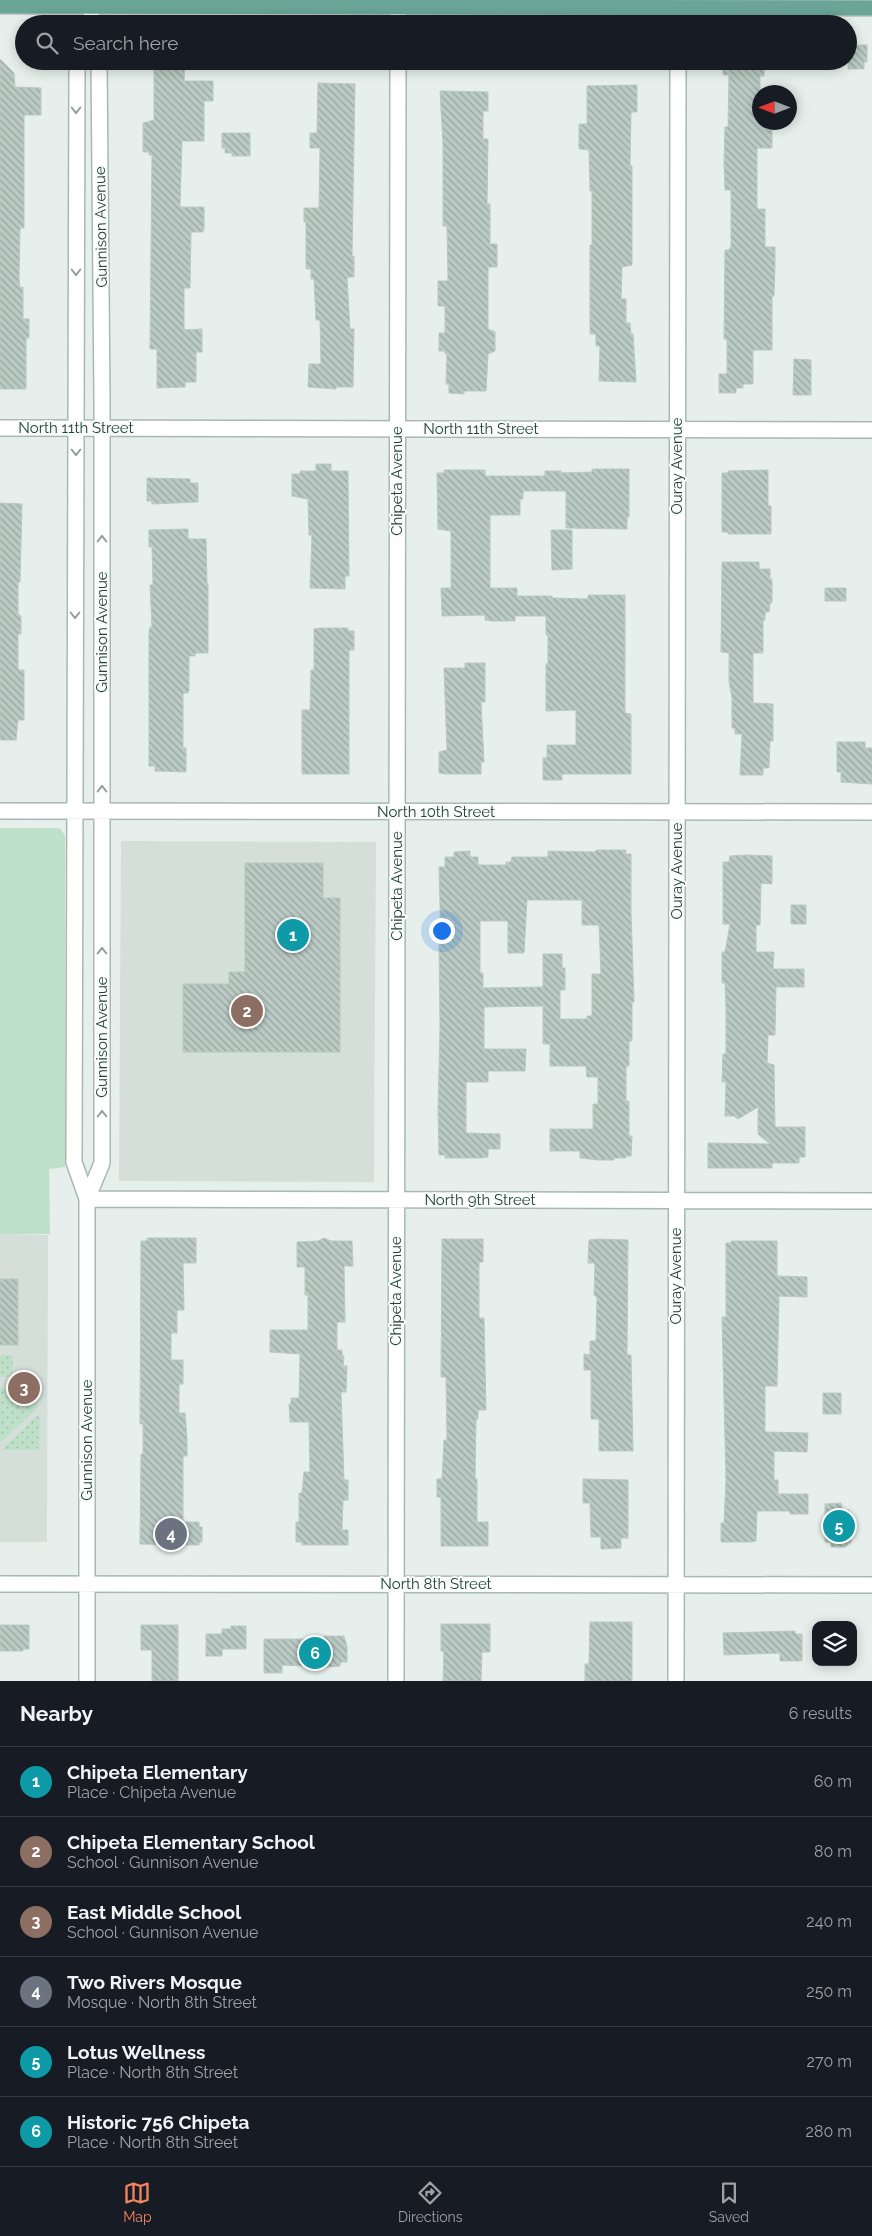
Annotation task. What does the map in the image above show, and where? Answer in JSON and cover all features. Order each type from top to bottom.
[{"type":"main road","points":[[0,6],[89,3],[398,3],[678,4],[872,8]]},
{"type":"street","name":"Gunnison Avenue","points":[[77,70],[74,1162],[87,1199],[87,1681]]},
{"type":"street","name":"Gunnison Avenue","points":[[87,1199],[102,1162],[102,428],[99,70]]},
{"type":"street","name":"Chipeta Avenue","points":[[396,1681],[398,70]]},
{"type":"street","name":"Ouray Avenue","points":[[676,1681],[678,70]]},
{"type":"street","name":"North 11th Street","points":[[0,428],[872,430]]},
{"type":"street","name":"North 10th Street","points":[[0,811],[872,812]]},
{"type":"street","name":"North 9th Street","points":[[87,1199],[872,1201]]},
{"type":"street","name":"North 8th Street","points":[[0,1584],[872,1585]]},
{"type":"shaded area","points":[[121,841],[376,842],[374,1182],[119,1181]]},
{"type":"shaded area","points":[[0,1234],[48,1235],[47,1542],[0,1542]]},
{"type":"green space","points":[[0,828],[56,828],[61,829],[65,836],[65,1167],[49,1169],[50,1234],[0,1234]]},
{"type":"green space","points":[[0,1355],[13,1355],[12,1377],[0,1377]]},
{"type":"green space","points":[[0,1388],[16,1388],[16,1396],[36,1396],[37,1408],[0,1443]]},
{"type":"green space","points":[[37,1416],[40,1417],[39,1450],[1,1450]]},
{"type":"building","points":[[857,45],[867,45],[867,62],[864,62],[864,69],[857,69]]},
{"type":"building","points":[[0,59],[14,73],[15,87],[41,88],[41,115],[24,115],[24,228],[20,228],[19,279],[20,288],[23,287],[23,319],[29,319],[29,338],[26,338],[26,389],[0,389]]},
{"type":"building","points":[[154,70],[185,70],[184,81],[213,81],[213,101],[204,101],[204,141],[182,141],[180,207],[204,207],[203,232],[191,232],[190,288],[184,288],[184,327],[185,330],[202,329],[202,352],[196,352],[196,382],[185,382],[185,387],[157,388],[157,349],[150,349],[152,155],[149,155],[149,152],[143,152],[143,123],[154,120]]},
{"type":"building","points":[[723,70],[764,70],[764,76],[760,76],[760,85],[752,85],[752,130],[772,130],[772,148],[757,148],[757,209],[765,209],[765,247],[775,247],[774,296],[772,296],[772,350],[753,350],[753,384],[743,384],[743,388],[736,388],[736,393],[719,393],[719,374],[727,374],[727,339],[724,339],[725,250],[729,250],[731,246],[731,190],[725,190],[724,164],[725,127],[728,127],[729,75],[723,75]]},
{"type":"building","points":[[318,83],[355,84],[352,256],[354,256],[354,277],[347,277],[350,329],[354,329],[353,387],[336,387],[336,389],[308,387],[309,364],[321,364],[320,320],[316,320],[314,279],[311,279],[311,269],[306,269],[306,222],[304,222],[304,208],[319,208],[320,148],[310,148],[310,133],[317,133]]},
{"type":"building","points":[[637,85],[637,112],[631,112],[632,265],[622,267],[621,299],[626,299],[626,323],[630,323],[631,334],[633,334],[636,382],[599,381],[600,346],[596,346],[596,334],[590,334],[592,191],[590,191],[589,150],[579,149],[579,124],[587,124],[587,86]]},
{"type":"building","points":[[440,91],[488,92],[488,111],[483,111],[483,139],[488,139],[487,204],[490,204],[490,244],[497,244],[497,267],[488,267],[488,329],[495,332],[495,351],[488,354],[486,391],[464,391],[464,394],[449,393],[449,384],[446,384],[447,354],[445,354],[445,351],[439,351],[439,333],[445,333],[445,306],[438,306],[438,281],[448,281],[447,226],[443,226],[443,144]]},
{"type":"building","points":[[222,133],[250,133],[250,156],[232,156],[232,153],[225,153],[225,148],[222,148]]},
{"type":"building","points":[[794,359],[811,360],[811,395],[793,395]]},
{"type":"building","points":[[316,464],[331,464],[331,471],[348,471],[349,576],[345,576],[345,589],[310,588],[312,535],[309,535],[308,499],[292,496],[292,474],[300,474],[300,471],[316,471]]},
{"type":"building","points":[[592,469],[629,469],[629,517],[627,517],[627,529],[566,528],[566,491],[523,491],[523,499],[520,499],[520,515],[490,515],[490,588],[517,588],[517,596],[552,596],[552,598],[588,599],[588,595],[625,595],[625,713],[631,714],[631,774],[562,774],[562,780],[543,780],[543,758],[547,758],[547,745],[576,745],[576,710],[546,711],[548,635],[546,635],[546,616],[515,616],[515,621],[492,621],[485,620],[485,615],[442,616],[441,588],[451,588],[451,531],[438,529],[437,473],[444,473],[444,470],[485,470],[485,476],[545,476],[545,471],[561,471],[561,473],[592,472]]},
{"type":"building","points":[[768,470],[768,506],[771,506],[771,534],[728,534],[728,532],[722,532],[722,473],[728,473],[728,471]]},
{"type":"building","points":[[147,478],[190,479],[190,483],[198,483],[198,502],[152,504],[152,501],[147,501]]},
{"type":"building","points":[[0,503],[22,504],[20,582],[18,582],[18,614],[21,616],[21,634],[18,634],[18,670],[24,670],[24,720],[18,720],[16,740],[0,740]]},
{"type":"building","points":[[188,529],[188,539],[206,539],[208,653],[195,653],[195,656],[189,656],[189,690],[188,693],[183,693],[183,748],[186,748],[186,772],[155,771],[155,766],[149,766],[149,633],[150,627],[152,627],[150,585],[153,585],[152,547],[149,547],[149,530]]},
{"type":"building","points":[[551,530],[572,530],[572,569],[552,570]]},
{"type":"building","points":[[722,562],[759,562],[759,569],[770,569],[770,579],[772,579],[772,603],[770,603],[769,612],[765,612],[765,620],[763,620],[763,653],[753,653],[753,703],[773,704],[773,741],[770,741],[769,768],[763,768],[763,775],[740,775],[742,734],[735,734],[735,728],[732,728],[729,653],[721,652]]},
{"type":"building","points":[[825,588],[846,588],[846,601],[825,601]]},
{"type":"building","points":[[348,628],[348,631],[354,631],[354,650],[349,650],[349,774],[302,774],[302,710],[310,710],[311,670],[314,670],[314,629]]},
{"type":"building","points":[[465,663],[485,663],[485,702],[481,702],[484,762],[481,762],[481,774],[439,773],[439,752],[447,750],[444,668],[465,668]]},
{"type":"building","points":[[837,742],[865,742],[865,748],[872,748],[872,784],[841,782],[841,772],[837,772]]},
{"type":"building","points":[[597,850],[626,850],[625,854],[631,854],[634,1002],[632,1002],[632,1041],[629,1041],[629,1066],[626,1066],[626,1101],[629,1101],[629,1136],[632,1136],[631,1156],[614,1158],[614,1160],[598,1160],[580,1158],[580,1151],[550,1151],[550,1129],[593,1129],[593,1104],[598,1104],[598,1077],[587,1077],[586,1066],[550,1066],[550,1044],[543,1044],[543,1006],[484,1007],[484,1049],[526,1049],[525,1071],[488,1071],[488,1082],[466,1082],[466,1133],[500,1134],[500,1149],[488,1149],[488,1157],[445,1158],[445,1155],[439,1155],[438,1110],[440,1027],[439,943],[441,943],[439,867],[445,867],[445,857],[454,857],[454,852],[470,851],[470,857],[478,857],[478,865],[506,865],[506,862],[511,862],[512,857],[548,857],[548,851],[594,852]],"holes":[[[527,900],[582,900],[582,925],[599,925],[601,974],[592,974],[592,1016],[587,1016],[587,1019],[560,1019],[560,990],[565,990],[565,968],[562,968],[562,954],[543,954],[543,987],[483,988],[483,973],[480,973],[480,921],[508,921],[508,953],[524,953]]]},
{"type":"building","points":[[730,856],[772,856],[772,884],[761,883],[760,925],[756,925],[756,952],[774,952],[773,969],[804,969],[804,987],[776,987],[775,1035],[768,1035],[767,1063],[774,1065],[775,1127],[805,1127],[805,1157],[799,1157],[799,1163],[772,1163],[772,1168],[708,1168],[708,1143],[770,1144],[758,1134],[758,1107],[738,1119],[734,1116],[725,1116],[726,1082],[722,1082],[723,1054],[726,1054],[726,1006],[725,983],[722,983],[722,952],[725,952],[730,924],[723,924],[723,862],[729,862]]},
{"type":"building","points":[[245,863],[323,863],[323,898],[340,898],[340,1052],[183,1052],[183,984],[229,984],[229,972],[245,972]]},
{"type":"building","points":[[791,905],[806,905],[806,924],[791,924]]},
{"type":"building","points":[[147,1238],[196,1238],[196,1263],[183,1263],[184,1310],[177,1310],[177,1333],[171,1333],[171,1360],[183,1360],[183,1384],[179,1384],[179,1413],[185,1413],[187,1456],[183,1456],[183,1522],[199,1522],[199,1527],[202,1527],[202,1542],[199,1542],[199,1545],[140,1544],[141,1454],[143,1454],[143,1424],[140,1424],[141,1241],[147,1241]]},
{"type":"building","points":[[324,1238],[331,1241],[352,1241],[353,1266],[344,1266],[345,1322],[337,1322],[337,1350],[342,1350],[342,1356],[344,1356],[343,1366],[347,1366],[346,1392],[341,1392],[344,1480],[348,1480],[348,1500],[343,1500],[342,1530],[348,1530],[348,1545],[302,1545],[302,1542],[296,1542],[296,1522],[299,1522],[299,1493],[302,1493],[304,1472],[310,1472],[309,1422],[290,1422],[289,1404],[291,1404],[291,1398],[299,1398],[300,1354],[270,1352],[270,1330],[308,1330],[308,1295],[305,1295],[305,1267],[297,1267],[297,1242],[318,1241]]},
{"type":"building","points":[[442,1239],[483,1239],[483,1262],[479,1262],[479,1318],[484,1318],[486,1410],[478,1410],[478,1419],[476,1419],[475,1479],[477,1479],[477,1522],[488,1522],[488,1546],[441,1546],[441,1497],[437,1497],[437,1479],[442,1479],[444,1440],[447,1440],[446,1377],[441,1377]]},
{"type":"building","points":[[589,1240],[628,1240],[627,1355],[631,1355],[633,1451],[599,1451],[599,1419],[591,1419],[591,1370],[584,1370],[584,1354],[590,1355],[590,1341],[596,1341],[597,1297],[594,1295],[595,1263],[588,1263]]},
{"type":"building","points":[[731,1241],[777,1241],[777,1276],[807,1277],[807,1297],[779,1296],[777,1386],[765,1386],[765,1432],[808,1433],[807,1452],[774,1451],[774,1480],[778,1480],[778,1494],[808,1494],[808,1514],[790,1514],[790,1511],[757,1511],[756,1541],[751,1542],[721,1542],[721,1523],[724,1523],[726,1479],[722,1317],[726,1317],[726,1243],[731,1243]]},
{"type":"building","points":[[0,1279],[18,1279],[18,1345],[0,1345]]},
{"type":"building","points":[[823,1393],[841,1393],[841,1414],[823,1414]]},
{"type":"building","points":[[583,1479],[628,1480],[628,1538],[621,1538],[621,1548],[601,1549],[601,1537],[591,1537],[590,1503],[583,1503]]},
{"type":"building","points":[[841,1503],[843,1510],[849,1510],[850,1521],[855,1526],[851,1530],[851,1542],[845,1547],[831,1547],[831,1542],[825,1542],[825,1504]]},
{"type":"building","points":[[590,1622],[632,1622],[632,1681],[585,1681],[585,1664],[589,1664]]},
{"type":"building","points":[[441,1624],[490,1624],[490,1652],[482,1652],[481,1681],[443,1681],[444,1651],[441,1651]]},
{"type":"building","points":[[0,1625],[29,1625],[29,1649],[23,1649],[23,1651],[0,1651]]},
{"type":"building","points":[[141,1625],[178,1625],[178,1681],[152,1681],[152,1650],[141,1650]]},
{"type":"building","points":[[231,1626],[246,1626],[246,1649],[222,1649],[222,1656],[206,1656],[206,1634],[222,1634],[222,1629],[231,1629]]},
{"type":"building","points":[[795,1631],[795,1634],[802,1634],[802,1661],[780,1661],[780,1653],[724,1655],[723,1633]]},
{"type":"building","points":[[324,1636],[344,1636],[347,1647],[347,1662],[341,1662],[340,1666],[328,1667],[282,1665],[282,1673],[264,1673],[264,1639],[316,1639],[324,1638]]},
{"type":"place","name":"Chipeta Elementary","points":[[293,935]]},
{"type":"place","name":"Chipeta Elementary School","points":[[247,1011]]},
{"type":"place","name":"East Middle School","points":[[24,1388]]},
{"type":"place","name":"Lotus Wellness","points":[[839,1526]]},
{"type":"place","name":"Two Rivers Mosque","points":[[171,1534]]},
{"type":"place","name":"Historic 756 Chipeta","points":[[315,1653]]}]
